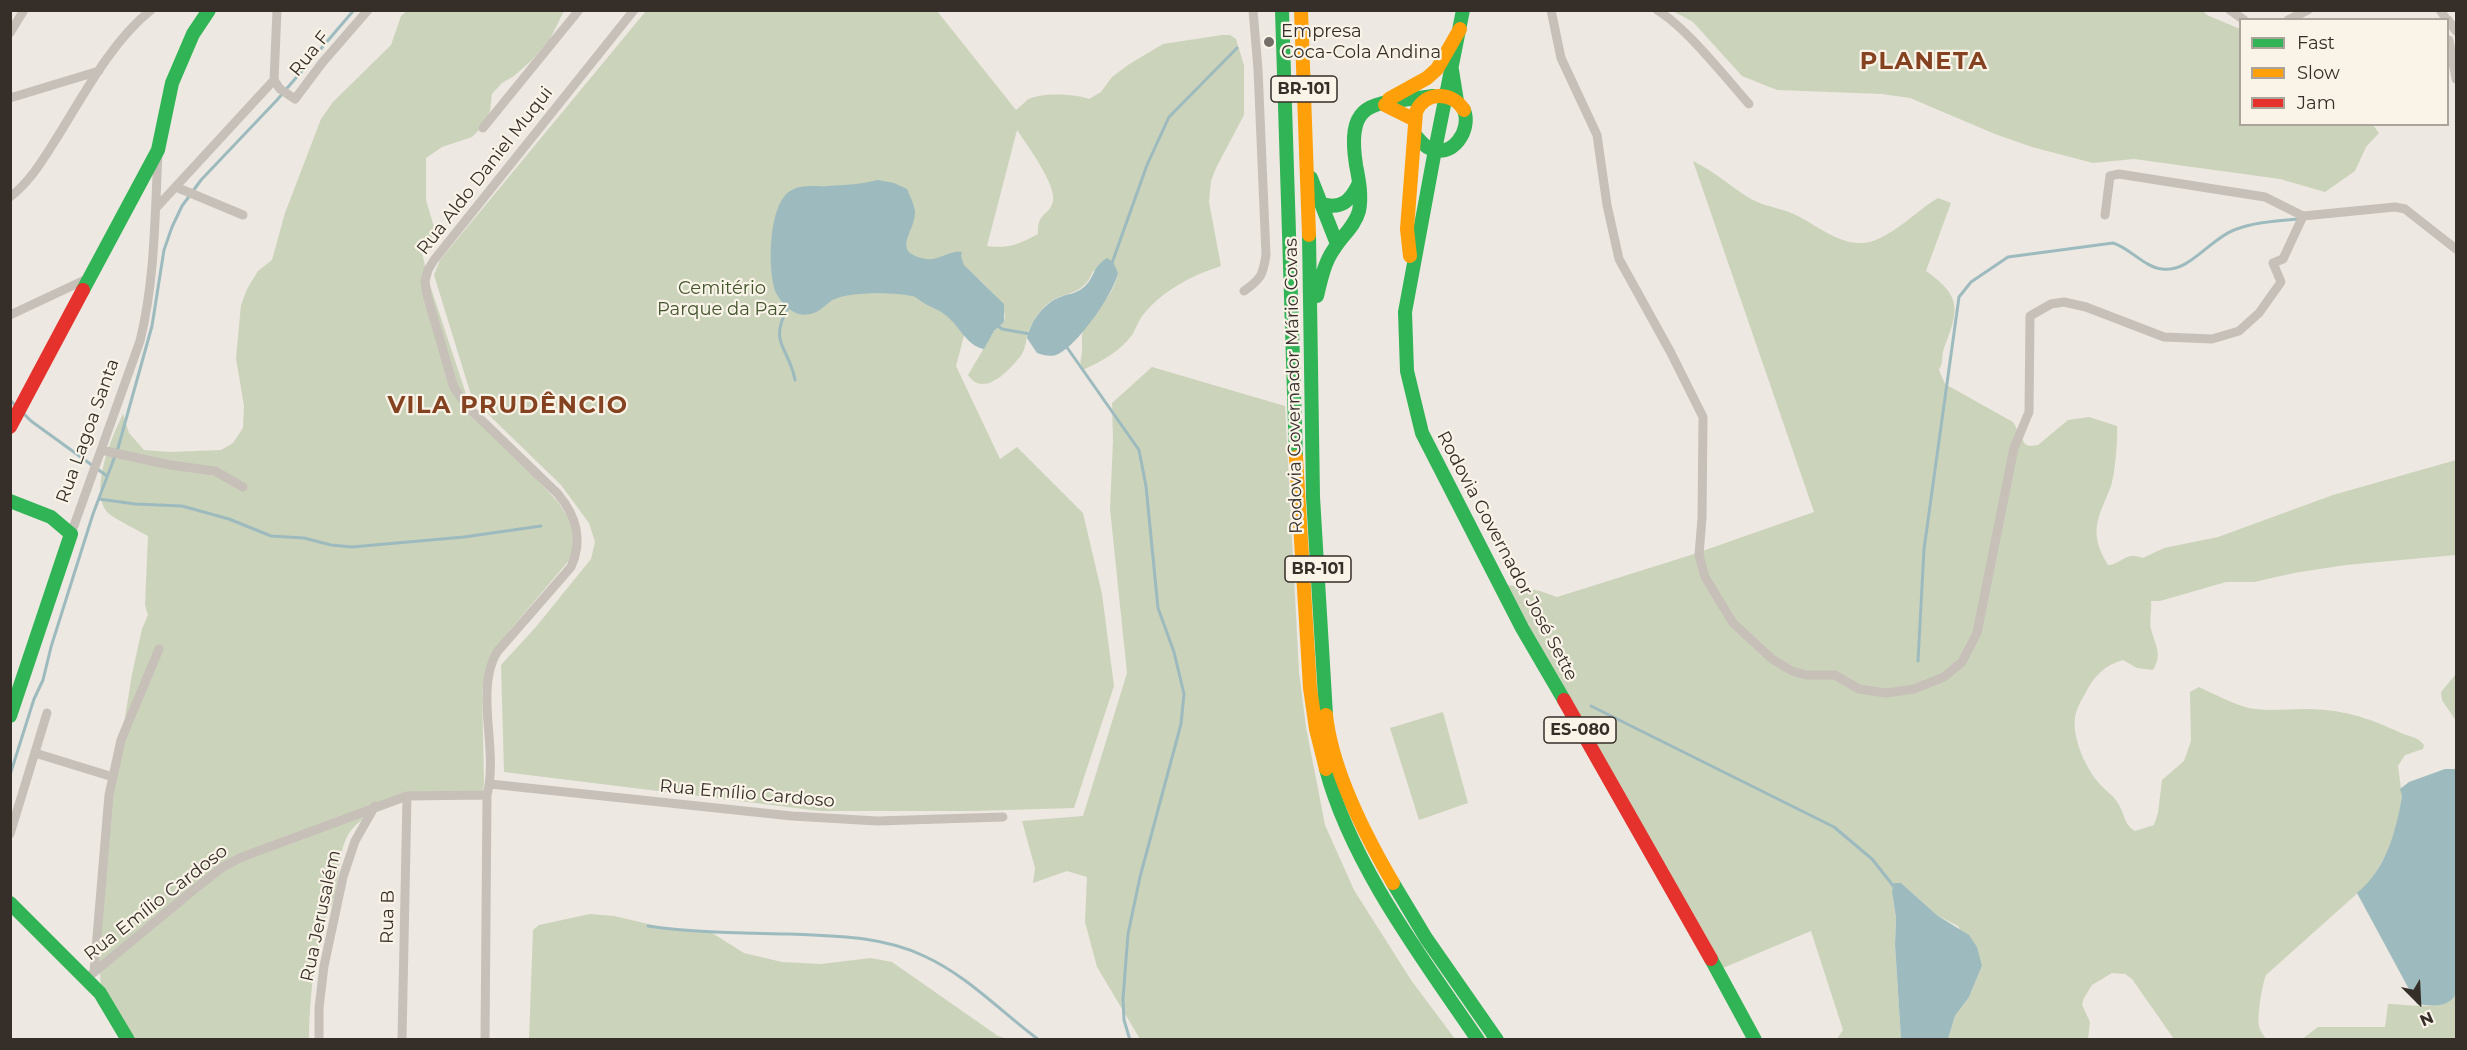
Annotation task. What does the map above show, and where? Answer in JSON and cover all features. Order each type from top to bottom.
[{"type":"main road","points":[[10,427],[158,150],[172,82],[193,34],[209,10]]},
{"type":"main road","points":[[1277,10],[1283,43]]},
{"type":"main road","name":"Rodovia Governador Mário Covas","points":[[1282,10],[1297,496],[1310,688],[1316,729],[1328,775],[1350,836],[1410,940],[1478,1040]]},
{"type":"main road","name":"Rodovia Governador Mário Covas","points":[[1301,10],[1310,260],[1313,496],[1326,706],[1338,766],[1356,811],[1404,903],[1497,1040]]},
{"type":"main road","points":[[1445,98],[1463,10]]},
{"type":"main road","points":[[1381,106],[1427,78],[1443,59],[1460,29]]},
{"type":"main road","points":[[1412,270],[1407,230],[1415,135],[1413,119],[1416,109],[1423,101],[1445,98]]},
{"type":"main road","points":[[1310,323],[1322,274],[1334,249],[1349,232],[1359,211],[1362,196],[1352,145],[1353,127],[1366,109],[1381,106],[1445,98],[1465,111],[1466,133],[1460,142],[1450,148],[1435,150],[1427,147],[1415,135]]},
{"type":"main road","name":"Rodovia Governador José Sette","points":[[1445,98],[1405,312],[1407,371],[1416,414],[1429,450],[1522,628],[1675,893],[1755,1040]]},
{"type":"main road","points":[[1381,106],[1413,119]]},
{"type":"main road","points":[[1286,125],[1292,140],[1298,251],[1302,257],[1310,260],[1334,249]]},
{"type":"main road","points":[[1424,202],[1450,148]]},
{"type":"main road","points":[[1306,167],[1322,204],[1334,249]]},
{"type":"main road","points":[[1322,204],[1337,207],[1348,203],[1354,197],[1360,180]]},
{"type":"main road","points":[[10,501],[52,516],[63,523],[71,534]]},
{"type":"main road","name":"Rua Lagoa Santa","points":[[10,716],[71,534]]},
{"type":"main road","points":[[10,903],[91,975],[128,1040]]},
{"type":"street","points":[[10,33],[24,10]]},
{"type":"street","points":[[10,197],[26,183],[44,160],[99,70],[150,10]]},
{"type":"street","name":"Rua F","points":[[277,10],[274,80],[280,89],[295,99],[322,63],[368,10]]},
{"type":"street","points":[[483,128],[579,10]]},
{"type":"street","name":"Rua Aldo Daniel Muqui","points":[[485,1040],[487,795],[490,784],[491,758],[488,677],[490,664],[497,652],[571,567],[577,553],[579,536],[575,522],[563,500],[469,408],[454,388],[430,310],[425,281],[434,260],[634,10]]},
{"type":"street","points":[[1244,291],[1258,281],[1264,271],[1266,255],[1258,69],[1253,10]]},
{"type":"street","points":[[1551,10],[1561,58],[1597,135],[1607,205],[1618,259],[1671,353],[1703,417],[1702,518],[1699,555],[1705,577],[1733,623],[1772,659],[1792,671],[1806,675],[1835,675],[1859,689],[1886,693],[1914,689],[1944,677],[1962,662],[1977,633],[2014,448],[2029,412],[2030,316],[2051,304],[2064,302],[2086,307],[2164,337],[2212,339],[2239,331],[2259,313],[2279,287],[2280,276],[2273,263],[2283,259],[2303,216]]},
{"type":"street","points":[[1658,10],[1674,23],[1749,104]]},
{"type":"street","points":[[2292,18],[2308,10]]},
{"type":"street","points":[[2451,39],[2457,79]]},
{"type":"street","points":[[10,98],[99,70]]},
{"type":"street","points":[[156,208],[274,80]]},
{"type":"street","name":"Rua Lagoa Santa","points":[[71,534],[145,320],[156,208],[158,150]]},
{"type":"street","points":[[2105,215],[2110,177],[2119,174],[2265,197],[2303,216],[2395,207],[2405,209],[2457,249]]},
{"type":"street","points":[[176,187],[243,215]]},
{"type":"street","points":[[10,315],[89,278]]},
{"type":"street","points":[[101,450],[170,465],[215,471],[243,486]]},
{"type":"street","points":[[91,975],[109,795],[121,740],[159,649]]},
{"type":"street","points":[[10,834],[47,712]]},
{"type":"street","points":[[35,753],[113,777]]},
{"type":"street","name":"Rua Emílio Cardoso","points":[[490,784],[792,816],[877,821],[1003,817]]},
{"type":"street","name":"Rua Emílio Cardoso","points":[[91,975],[223,867],[264,847],[407,796],[487,795]]},
{"type":"street","name":"Rua B","points":[[402,1040],[407,796]]},
{"type":"street","name":"Rua Jerusalém","points":[[319,1040],[319,1008],[324,966],[343,877],[355,841],[375,806]]},
{"type":"green space","points":[[408,10],[564,11],[550,39],[532,60],[502,83],[492,94],[490,111],[485,124],[472,137],[442,147],[426,158],[426,200],[434,227],[432,239],[420,245],[429,282],[467,397],[494,433],[558,502],[573,525],[577,551],[510,630],[487,665],[482,691],[483,793],[448,794],[387,807],[369,815],[355,826],[346,839],[341,854],[335,894],[317,949],[311,996],[309,1039],[134,1039],[101,986],[99,963],[110,819],[117,767],[132,674],[142,629],[148,615],[145,605],[148,536],[107,512],[100,490],[104,463],[123,414],[129,433],[144,450],[170,452],[221,450],[233,443],[243,428],[244,406],[236,358],[241,305],[247,289],[258,271],[272,260],[285,213],[321,119],[333,102],[391,45],[401,16]]},
{"type":"green space","name":"Cemitério Parque da Paz","points":[[646,11],[937,11],[1016,110],[1033,97],[1067,95],[1089,99],[1101,92],[1112,77],[1128,65],[1163,44],[1222,35],[1230,35],[1236,39],[1244,65],[1244,115],[1216,168],[1211,181],[1209,202],[1221,266],[1188,279],[1159,298],[1143,315],[1132,335],[1122,346],[1103,360],[1083,370],[1081,361],[1083,332],[1108,297],[1118,273],[1093,271],[1083,286],[1056,298],[1043,308],[1029,329],[1025,346],[1017,360],[997,379],[982,384],[974,382],[968,375],[994,331],[1004,322],[1005,317],[1003,304],[979,279],[956,366],[1000,459],[1017,447],[1083,513],[1102,594],[1114,686],[1074,808],[973,811],[820,811],[504,772],[501,665],[535,628],[591,559],[595,542],[589,523],[561,485],[471,395],[434,275],[440,260]],"holes":[[[1017,130],[1046,175],[1053,194],[1053,201],[1040,221],[1038,234],[1014,245],[987,246]]]},
{"type":"green space","points":[[1673,11],[2203,11],[2207,15],[2239,29],[2239,126],[2374,126],[2379,133],[2366,147],[2355,171],[2325,192],[2280,179],[2134,159],[2093,163],[2032,147],[1995,134],[1910,98],[1882,94],[1777,90],[1742,76],[1693,22]]},
{"type":"green space","points":[[1693,161],[1751,199],[1789,212],[1840,239],[1851,242],[1862,243],[1882,237],[1938,198],[1951,203],[1926,271],[1946,288],[1954,305],[1953,323],[1939,370],[1945,384],[2013,422],[2025,444],[2029,446],[2038,445],[2068,420],[2089,417],[2117,426],[2116,456],[2111,486],[2097,524],[2098,543],[2108,565],[2128,557],[2143,558],[2164,548],[2218,537],[2333,495],[2456,460],[2456,555],[2346,565],[2254,582],[2226,582],[2160,601],[2151,601],[2150,626],[2158,654],[2153,670],[2137,668],[2123,660],[2111,665],[2093,681],[2075,717],[2077,742],[2088,767],[2097,781],[2117,801],[2127,823],[2135,831],[2154,825],[2158,813],[2162,780],[2184,761],[2191,741],[2190,692],[2199,687],[2252,709],[2317,709],[2354,715],[2416,738],[2424,745],[2423,749],[2405,755],[2398,766],[2402,796],[2398,822],[2388,851],[2370,882],[2266,975],[2260,1000],[2259,1026],[2266,1039],[2174,1039],[2132,979],[2125,974],[2112,973],[2092,985],[2084,998],[2082,1005],[2090,1022],[2088,1039],[1948,1039],[1955,1016],[1969,997],[1982,966],[1958,926],[1938,916],[1901,883],[1893,898],[1896,918],[1895,945],[1901,1039],[1837,1039],[1843,1030],[1811,931],[1723,968],[1503,584],[1540,591],[1557,597],[1691,555],[1814,512]]},
{"type":"green space","points":[[1152,367],[1285,406],[1299,672],[1306,727],[1325,825],[1354,890],[1411,980],[1455,1039],[1140,1039],[1097,967],[1085,922],[1087,877],[1067,871],[1033,883],[1035,868],[1022,821],[1083,816],[1127,673],[1110,509],[1112,403]]},
{"type":"green space","points":[[2456,674],[2456,721],[2442,700],[2441,692]]},
{"type":"green space","points":[[1443,712],[1468,803],[1419,820],[1390,728]]},
{"type":"green space","points":[[590,914],[614,916],[661,927],[712,933],[744,953],[782,962],[821,964],[871,958],[892,962],[998,1036],[1008,1039],[529,1039],[533,930],[539,925]]},
{"type":"green space","points":[[2456,994],[2456,1039],[2301,1040],[2318,1027],[2385,1027],[2388,1004],[2435,1005],[2451,1000]]},
{"type":"water","points":[[878,180],[894,183],[907,189],[911,197],[915,211],[907,240],[909,252],[915,256],[931,259],[962,252],[964,265],[1004,304],[1004,322],[994,331],[984,349],[972,344],[942,312],[912,296],[883,293],[847,295],[831,301],[817,312],[804,315],[792,311],[776,293],[771,269],[772,237],[778,208],[784,197],[792,190],[801,187],[847,185]]},
{"type":"water","points":[[1107,258],[1113,262],[1118,273],[1093,319],[1074,342],[1056,355],[1037,353],[1027,338],[1038,315],[1052,301],[1081,289]]},
{"type":"water","points":[[2445,769],[2456,769],[2456,994],[2453,999],[2444,1004],[2417,1004],[2357,893],[2375,873],[2388,849],[2400,810],[2402,796],[2400,789],[2409,782]]},
{"type":"water","points":[[1894,883],[1901,883],[1938,916],[1969,935],[1977,947],[1982,966],[1969,997],[1955,1016],[1948,1039],[1901,1039],[1895,945],[1896,918],[1892,891]]},
{"type":"waterway","points":[[10,775],[34,699],[43,680],[51,647],[93,514],[118,448],[152,326],[164,250],[172,227],[182,206],[201,180],[277,100],[354,10]]},
{"type":"waterway","points":[[1112,263],[1147,165],[1169,117],[1237,48]]},
{"type":"waterway","points":[[1918,661],[1924,549],[1959,297],[1971,282],[2008,257],[2113,243],[2155,268],[2172,269],[2190,261],[2216,240],[2234,230],[2274,221],[2298,219]]},
{"type":"waterway","points":[[789,306],[780,329],[780,337],[795,380]]},
{"type":"waterway","points":[[997,325],[1002,329],[1030,334]]},
{"type":"waterway","points":[[1066,346],[1139,450],[1146,486],[1158,608],[1174,652],[1184,694],[1181,724],[1140,877],[1128,934],[1123,999],[1124,1020],[1130,1040]]},
{"type":"waterway","points":[[10,400],[17,407]]},
{"type":"waterway","points":[[22,412],[107,476]]},
{"type":"waterway","points":[[99,499],[135,504],[182,506],[229,519],[271,536],[304,538],[331,545],[352,547],[464,537],[541,526]]},
{"type":"waterway","points":[[1591,706],[1834,827],[1872,859],[1895,888]]},
{"type":"waterway","points":[[648,926],[701,931],[841,937],[892,944],[940,964],[984,995],[1039,1040]]},
{"type":"traffic: fast","points":[[83,290],[158,150],[172,83],[193,34],[209,10]]},
{"type":"traffic: fast","points":[[1282,10],[1296,457]]},
{"type":"traffic: fast","points":[[1435,150],[1463,10]]},
{"type":"traffic: fast","points":[[1452,70],[1457,101]]},
{"type":"traffic: fast","points":[[1317,296],[1328,260],[1355,221],[1359,211],[1360,188],[1354,142],[1356,126],[1361,115],[1382,103],[1433,96]]},
{"type":"traffic: fast","points":[[1415,135],[1427,147],[1437,151],[1452,147],[1463,134],[1466,118],[1464,110]]},
{"type":"traffic: fast","points":[[1435,150],[1405,312],[1407,371],[1422,433],[1522,628],[1564,700]]},
{"type":"traffic: fast","points":[[1311,178],[1337,244]]},
{"type":"traffic: fast","points":[[1322,204],[1335,206],[1345,202],[1359,183]]},
{"type":"traffic: fast","points":[[1309,235],[1313,497],[1326,715]]},
{"type":"traffic: fast","points":[[10,501],[51,517],[71,534],[10,716]]},
{"type":"traffic: fast","points":[[1326,769],[1337,805],[1371,875],[1412,944],[1478,1040]]},
{"type":"traffic: fast","points":[[1393,883],[1426,938],[1497,1040]]},
{"type":"traffic: fast","points":[[10,903],[100,993],[128,1040]]},
{"type":"traffic: fast","points":[[1711,959],[1755,1040]]},
{"type":"traffic: slow","points":[[1301,10],[1309,235]]},
{"type":"traffic: slow","points":[[1389,99],[1427,78],[1437,69],[1460,29]]},
{"type":"traffic: slow","points":[[1410,256],[1407,229],[1416,112],[1426,100],[1439,96],[1453,99],[1464,110]]},
{"type":"traffic: slow","points":[[1385,105],[1413,119]]},
{"type":"traffic: slow","points":[[1296,457],[1310,688],[1316,729],[1326,769]]},
{"type":"traffic: slow","points":[[1326,715],[1329,736],[1342,780],[1361,824],[1393,883]]},
{"type":"traffic: jam","points":[[10,427],[83,290]]},
{"type":"traffic: jam","points":[[1564,700],[1711,959]]},
{"type":"place","name":"Empresa Coca-Cola Andina","points":[[1269,42]]},
{"type":"district","name":"PLANETA","points":[[1924,62]]},
{"type":"district","name":"VILA PRUDÊNCIO","points":[[508,406]]}]
